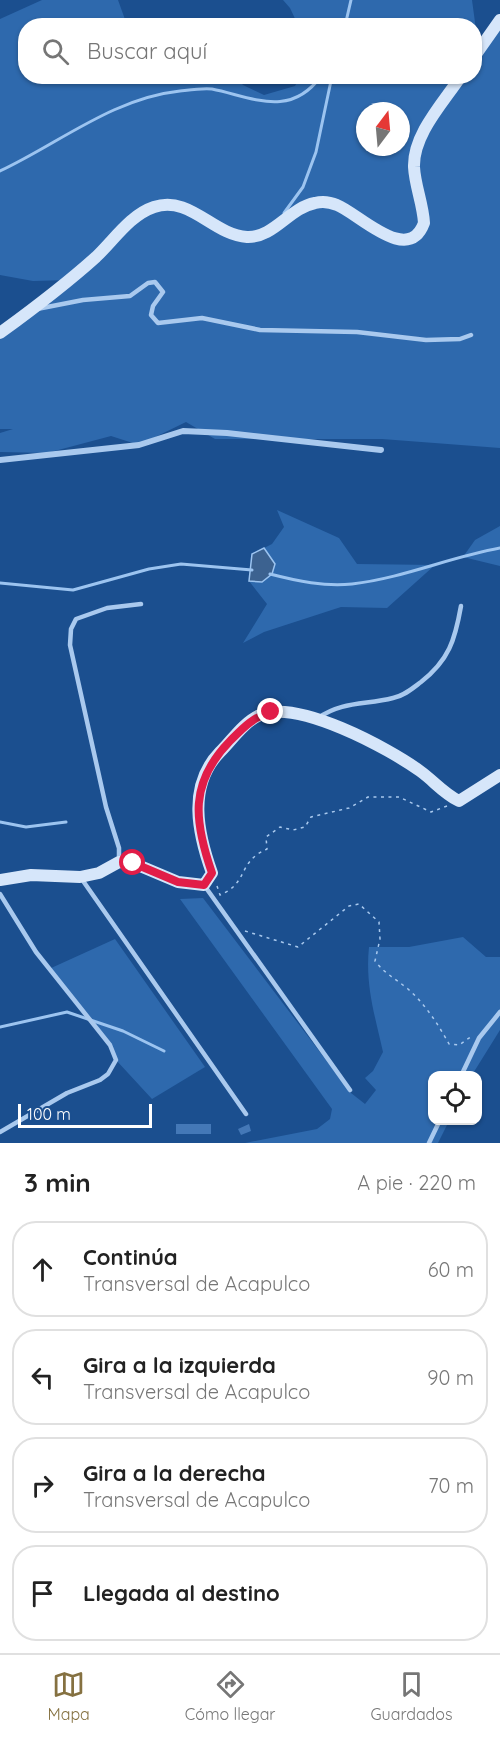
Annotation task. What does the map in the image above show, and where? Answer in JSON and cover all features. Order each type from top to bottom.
[{"type":"street","points":[[482,46],[500,20]]},
{"type":"street","points":[[0,333],[97,255],[122,229],[153,207],[180,207],[201,214],[219,228],[246,237],[260,235],[302,208],[323,202],[337,205],[389,236],[406,239],[416,235],[424,223],[415,179],[416,150],[422,136],[456,84]]},
{"type":"street","points":[[0,460],[139,445],[183,431],[227,433],[381,450]]},
{"type":"street","points":[[0,880],[31,874],[80,877],[99,873],[119,862],[133,863],[178,882],[204,885],[212,873],[200,840],[198,814],[199,796],[206,774],[215,757],[248,723],[271,712],[295,712],[318,718],[385,750],[421,771],[442,793],[459,801],[500,775]]},
{"type":"lane","points":[[30,311],[83,300],[130,296],[148,283],[156,282],[163,292],[153,306],[151,315],[158,323],[202,318],[260,330],[357,332],[426,340],[460,339],[471,335]]},
{"type":"lane","points":[[119,862],[119,848],[85,719],[70,645],[71,629],[76,620],[107,608],[141,604]]},
{"type":"lane","points":[[318,718],[330,710],[356,702],[395,698],[435,672],[451,650],[461,606]]},
{"type":"lane","points":[[80,877],[246,1114]]},
{"type":"lane","points":[[204,885],[350,1090]]},
{"type":"lane","points":[[0,894],[36,952],[110,1045],[116,1060],[108,1074],[100,1080],[67,1093],[0,1131]]},
{"type":"lane","points":[[463,1071],[479,1038],[500,1012]]},
{"type":"lane","points":[[429,1143],[438,1125]]},
{"type":"path","points":[[212,873],[220,895],[231,891],[237,886],[247,863],[257,853],[267,849],[266,837],[280,827],[294,830],[305,826],[311,817],[349,808],[368,797],[399,797],[431,812],[459,801]]},
{"type":"path","points":[[231,924],[262,937],[298,947],[349,906],[359,904],[379,922],[375,961],[387,976],[408,989],[425,1007],[449,1044],[459,1045],[466,1042],[478,1030]]},
{"type":"shaded area","points":[[42,0],[118,0],[124,18],[18,18],[18,84],[242,84],[264,95],[296,84],[482,84],[482,48],[500,23],[500,448],[382,439],[215,439],[186,422],[139,445],[111,436],[47,453],[0,452],[0,433],[13,429],[0,429],[0,333],[68,280],[33,281],[0,275],[0,19]]},
{"type":"shaded area","points":[[283,0],[472,0],[474,18],[295,18]]},
{"type":"shaded area","points":[[277,510],[339,538],[357,564],[435,565],[387,608],[341,607],[264,632],[243,643],[267,604],[249,581],[252,554],[272,544],[284,527]]},
{"type":"shaded area","points":[[500,526],[500,566],[463,557],[475,540]]},
{"type":"shaded area","points":[[264,548],[275,564],[272,574],[262,582],[249,581],[252,554]]},
{"type":"shaded area","points":[[203,898],[351,1093],[365,1104],[376,1090],[365,1078],[373,1071],[383,1052],[368,974],[369,947],[409,947],[463,937],[486,957],[500,957],[500,1030],[474,1071],[428,1071],[428,1125],[447,1125],[438,1143],[245,1143],[317,1129],[330,1119],[332,1109],[180,899]]},
{"type":"shaded area","points":[[115,939],[205,1067],[152,1099],[116,1060],[110,1045],[49,969]]},
{"type":"building","points":[[176,1124],[211,1124],[211,1134],[176,1134]]},
{"type":"building","points":[[249,1124],[251,1131],[241,1135],[238,1129]]},
{"type":"waterway","points":[[347,18],[351,0]]},
{"type":"waterway","points":[[0,171],[109,112],[155,95],[212,89],[270,102],[297,97],[314,84]]},
{"type":"waterway","points":[[284,213],[303,187],[316,152],[330,84]]},
{"type":"waterway","points":[[270,574],[311,583],[352,584],[390,577],[500,548]]},
{"type":"waterway","points":[[0,583],[73,590],[149,569],[181,564],[252,570]]},
{"type":"waterway","points":[[0,822],[26,827],[66,822]]},
{"type":"waterway","points":[[0,1027],[67,1012],[123,1031],[164,1051]]},
{"type":"route","points":[[133,863],[178,882],[204,885],[212,873],[200,840],[198,814],[199,796],[206,774],[215,757],[248,723],[271,712]]}]
